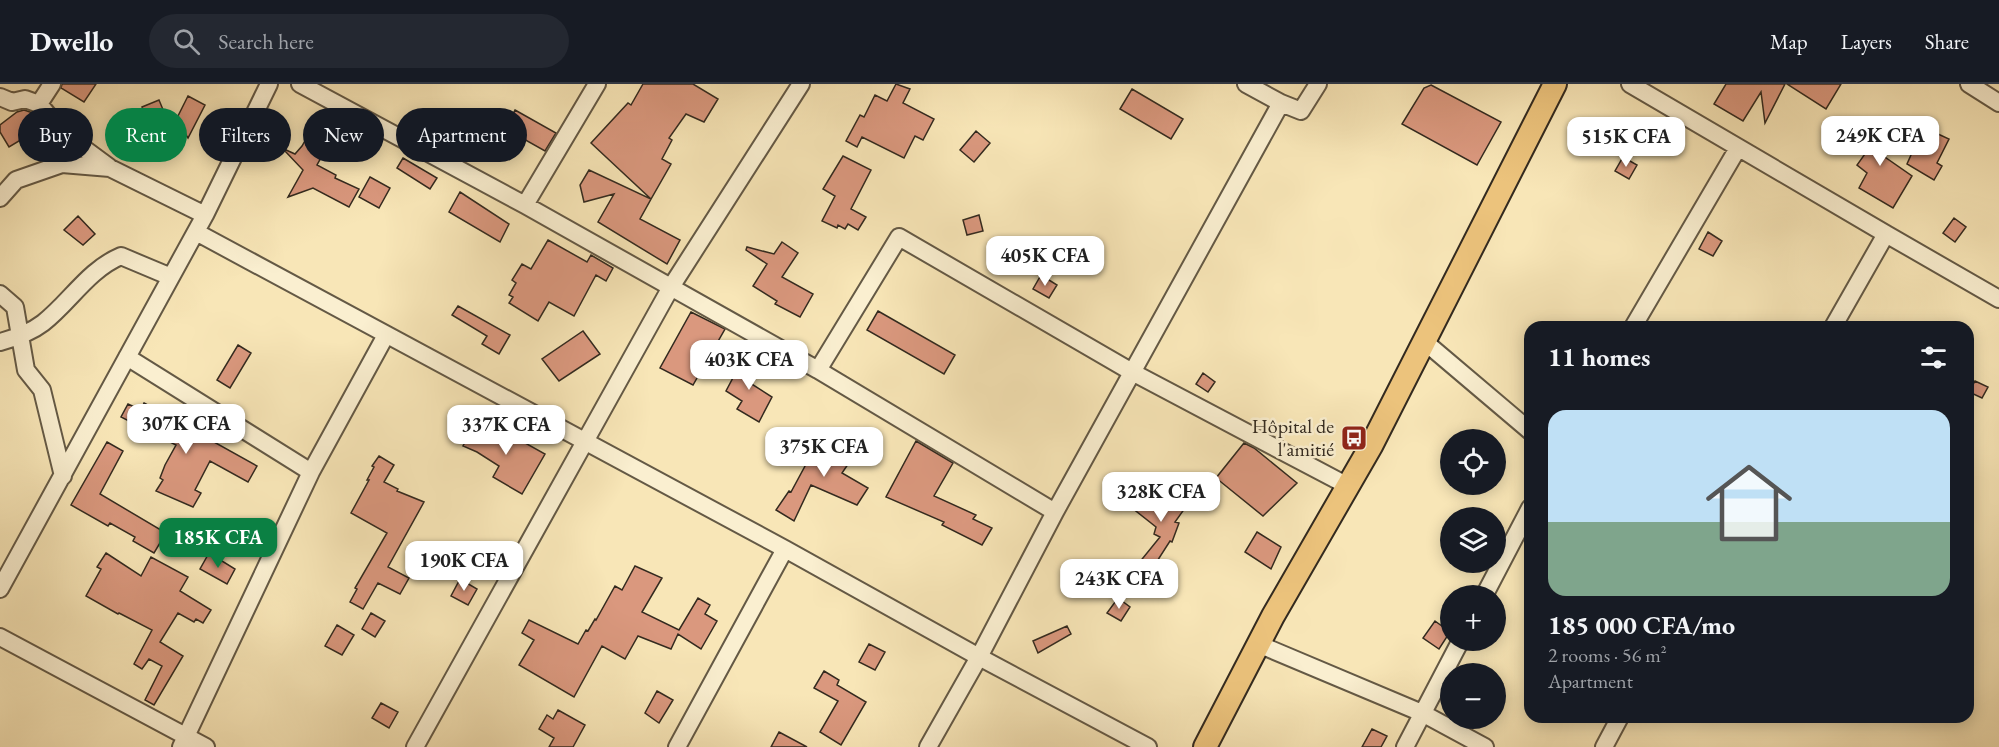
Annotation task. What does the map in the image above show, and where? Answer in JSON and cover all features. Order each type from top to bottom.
[{"type":"main road","points":[[1205,747],[1258,644],[1348,486],[1425,342],[1555,84]]},
{"type":"street","points":[[39,104],[51,84]]},
{"type":"street","points":[[0,589],[196,232],[269,84]]},
{"type":"street","points":[[300,84],[525,206],[818,370],[1055,512]]},
{"type":"street","points":[[525,206],[597,84]]},
{"type":"street","points":[[415,747],[671,287],[801,84]]},
{"type":"street","points":[[1246,84],[1301,111],[1317,84]]},
{"type":"street","points":[[1630,84],[1999,299]]},
{"type":"street","points":[[1969,84],[1999,103]]},
{"type":"street","points":[[0,97],[12,102],[25,99],[39,104],[63,133],[110,168],[204,215]]},
{"type":"street","points":[[928,747],[1281,103]]},
{"type":"street","points":[[1637,321],[1738,148]]},
{"type":"street","points":[[0,198],[16,180],[62,164],[110,168]]},
{"type":"street","points":[[196,232],[1148,747]]},
{"type":"street","points":[[1836,321],[1886,234]]},
{"type":"street","points":[[818,370],[899,237],[1132,372],[1348,486]]},
{"type":"street","points":[[0,342],[19,336],[42,324],[106,262],[120,256],[171,277]]},
{"type":"street","points":[[0,294],[15,307],[26,370],[42,390],[63,476]]},
{"type":"street","points":[[184,742],[310,472],[386,334]]},
{"type":"street","points":[[1425,342],[1524,426]]},
{"type":"street","points":[[127,357],[310,472]]},
{"type":"street","points":[[1490,585],[1524,519]]},
{"type":"street","points":[[677,747],[785,549]]},
{"type":"street","points":[[0,638],[184,742],[206,747]]},
{"type":"street","points":[[1258,644],[1422,713],[1485,747]]},
{"type":"street","points":[[1405,747],[1455,651]]},
{"type":"street","points":[[1604,747],[1617,723]]},
{"type":"building","points":[[62,84],[96,84],[84,102],[61,88]]},
{"type":"building","points":[[643,84],[693,84],[718,99],[704,122],[686,114],[669,138],[672,140],[662,159],[671,164],[651,199],[591,143],[628,103],[631,105]]},
{"type":"building","points":[[896,84],[910,89],[903,103],[934,119],[923,140],[915,136],[904,158],[862,137],[857,147],[846,141],[860,115],[864,117],[875,95],[887,101]]},
{"type":"building","points":[[1726,84],[1785,84],[1765,123],[1761,92],[1743,121],[1714,104]]},
{"type":"building","points":[[1787,84],[1841,84],[1826,109]]},
{"type":"building","points":[[1431,85],[1501,122],[1477,165],[1402,124],[1424,88]]},
{"type":"building","points":[[1132,89],[1183,119],[1171,139],[1120,109]]},
{"type":"building","points":[[188,96],[205,105],[203,108],[199,108],[199,117],[188,138],[187,108],[182,108]]},
{"type":"building","points":[[159,100],[162,108],[142,108]]},
{"type":"building","points":[[17,112],[18,142],[9,147],[0,132],[0,125]]},
{"type":"building","points":[[527,117],[556,133],[545,151],[527,141]]},
{"type":"building","points":[[1859,121],[1891,137],[1882,155],[1912,176],[1893,208],[1859,188],[1867,173],[1857,165],[1870,147],[1851,135]]},
{"type":"building","points":[[976,131],[990,143],[974,162],[960,150]]},
{"type":"building","points":[[1938,134],[1949,139],[1937,163],[1942,166],[1934,180],[1907,164],[1919,137],[1932,145]]},
{"type":"building","points":[[303,144],[303,162],[319,162],[317,165],[336,175],[335,178],[359,189],[349,207],[313,188],[288,197],[303,170],[291,157],[291,152],[295,154]]},
{"type":"building","points":[[843,156],[871,170],[851,209],[866,217],[858,230],[848,224],[845,229],[822,221],[835,196],[823,189]]},
{"type":"building","points":[[1623,157],[1637,165],[1629,179],[1615,171]]},
{"type":"building","points":[[401,162],[410,162],[437,178],[430,189],[397,168]]},
{"type":"building","points":[[589,170],[651,199],[640,219],[680,240],[667,264],[598,222],[614,194],[584,202],[580,185]]},
{"type":"building","points":[[370,177],[390,188],[379,208],[359,197]]},
{"type":"building","points":[[460,192],[509,224],[500,242],[449,212]]},
{"type":"building","points":[[979,215],[983,231],[967,235],[963,220]]},
{"type":"building","points":[[78,216],[95,234],[83,245],[64,230]]},
{"type":"building","points":[[1954,218],[1966,227],[1955,242],[1943,233]]},
{"type":"building","points":[[1708,232],[1722,241],[1713,256],[1699,249]]},
{"type":"building","points":[[548,240],[587,262],[591,255],[613,268],[606,281],[596,275],[574,316],[549,302],[538,321],[509,303],[513,297],[509,295],[516,283],[512,280],[522,264],[531,269]]},
{"type":"building","points":[[782,242],[798,253],[782,277],[813,294],[800,317],[775,304],[777,301],[753,286],[767,264],[746,250],[747,247],[774,254]]},
{"type":"building","points":[[1041,275],[1057,285],[1049,298],[1033,289]]},
{"type":"building","points":[[458,306],[510,335],[499,354],[482,344],[487,336],[452,315]]},
{"type":"building","points":[[878,311],[955,355],[944,374],[867,330]]},
{"type":"building","points":[[691,312],[725,329],[693,385],[660,368]]},
{"type":"building","points":[[583,331],[600,354],[559,381],[542,359]]},
{"type":"building","points":[[238,345],[251,353],[230,388],[217,380]]},
{"type":"building","points":[[744,357],[759,362],[750,383],[772,397],[759,422],[737,409],[742,401],[726,391]]},
{"type":"building","points":[[1203,373],[1215,382],[1208,392],[1196,384]]},
{"type":"building","points":[[1975,381],[1988,387],[1982,398],[1974,394]]},
{"type":"building","points":[[144,403],[257,466],[248,482],[210,461],[195,490],[201,493],[193,507],[156,491],[163,480],[160,478],[165,465],[176,445],[121,417],[128,404],[141,410]]},
{"type":"building","points":[[486,421],[545,454],[522,494],[493,477],[499,466],[463,446],[472,430],[478,434]]},
{"type":"building","points":[[823,434],[855,454],[842,473],[868,488],[857,505],[811,485],[794,521],[776,510],[789,491],[791,492]]},
{"type":"building","points":[[916,441],[953,463],[934,496],[976,515],[973,519],[992,528],[982,545],[942,525],[944,522],[886,497]]},
{"type":"building","points":[[107,442],[123,451],[100,494],[166,533],[154,553],[133,541],[135,537],[110,523],[108,526],[71,505]]},
{"type":"building","points":[[1244,443],[1254,448],[1297,483],[1263,516],[1216,478]]},
{"type":"building","points":[[379,456],[394,465],[384,482],[398,489],[397,491],[424,502],[388,567],[409,578],[400,594],[378,583],[363,609],[350,602],[357,589],[355,588],[387,533],[351,513],[369,480],[367,480],[374,467],[372,466]]},
{"type":"building","points":[[1178,483],[1195,494],[1175,522],[1179,523],[1172,542],[1170,541],[1147,577],[1134,569],[1160,537],[1154,534],[1156,527],[1127,504],[1134,494],[1159,508]]},
{"type":"building","points":[[1257,532],[1281,547],[1271,569],[1245,552]]},
{"type":"building","points":[[106,553],[141,576],[151,557],[188,577],[180,591],[211,610],[203,623],[196,619],[194,622],[178,613],[160,642],[183,656],[154,705],[145,700],[162,666],[149,659],[142,669],[134,664],[152,630],[86,596],[101,569],[97,567]]},
{"type":"building","points":[[209,553],[235,569],[227,584],[200,569]]},
{"type":"building","points":[[635,566],[662,578],[642,612],[679,630],[698,598],[710,605],[705,614],[717,621],[701,649],[678,634],[671,649],[638,636],[625,659],[602,646],[574,697],[519,665],[534,640],[522,633],[529,620],[578,644],[586,630],[588,631],[596,620],[615,586],[622,590]]},
{"type":"building","points":[[460,579],[477,589],[468,605],[451,596]]},
{"type":"building","points":[[1118,598],[1130,607],[1121,621],[1107,613]]},
{"type":"building","points":[[371,613],[385,621],[375,637],[362,629]]},
{"type":"building","points":[[1435,621],[1440,625],[1439,649],[1423,638]]},
{"type":"building","points":[[337,625],[354,635],[342,655],[325,646]]},
{"type":"building","points":[[1067,626],[1071,634],[1038,653],[1033,641]]},
{"type":"building","points":[[869,644],[885,652],[875,670],[859,662]]},
{"type":"building","points":[[824,671],[839,680],[837,685],[866,702],[841,745],[820,732],[838,701],[814,688]]},
{"type":"building","points":[[657,691],[673,700],[659,723],[645,713]]},
{"type":"building","points":[[381,703],[398,712],[389,728],[372,718]]},
{"type":"building","points":[[558,710],[585,725],[573,747],[549,747],[554,738],[539,729],[547,715],[553,719]]},
{"type":"building","points":[[1372,729],[1387,736],[1381,747],[1362,747]]},
{"type":"building","points":[[779,732],[807,747],[771,747]]},
{"type":"place","name":"Hôpital de l'amitié","points":[[1354,438]]}]
